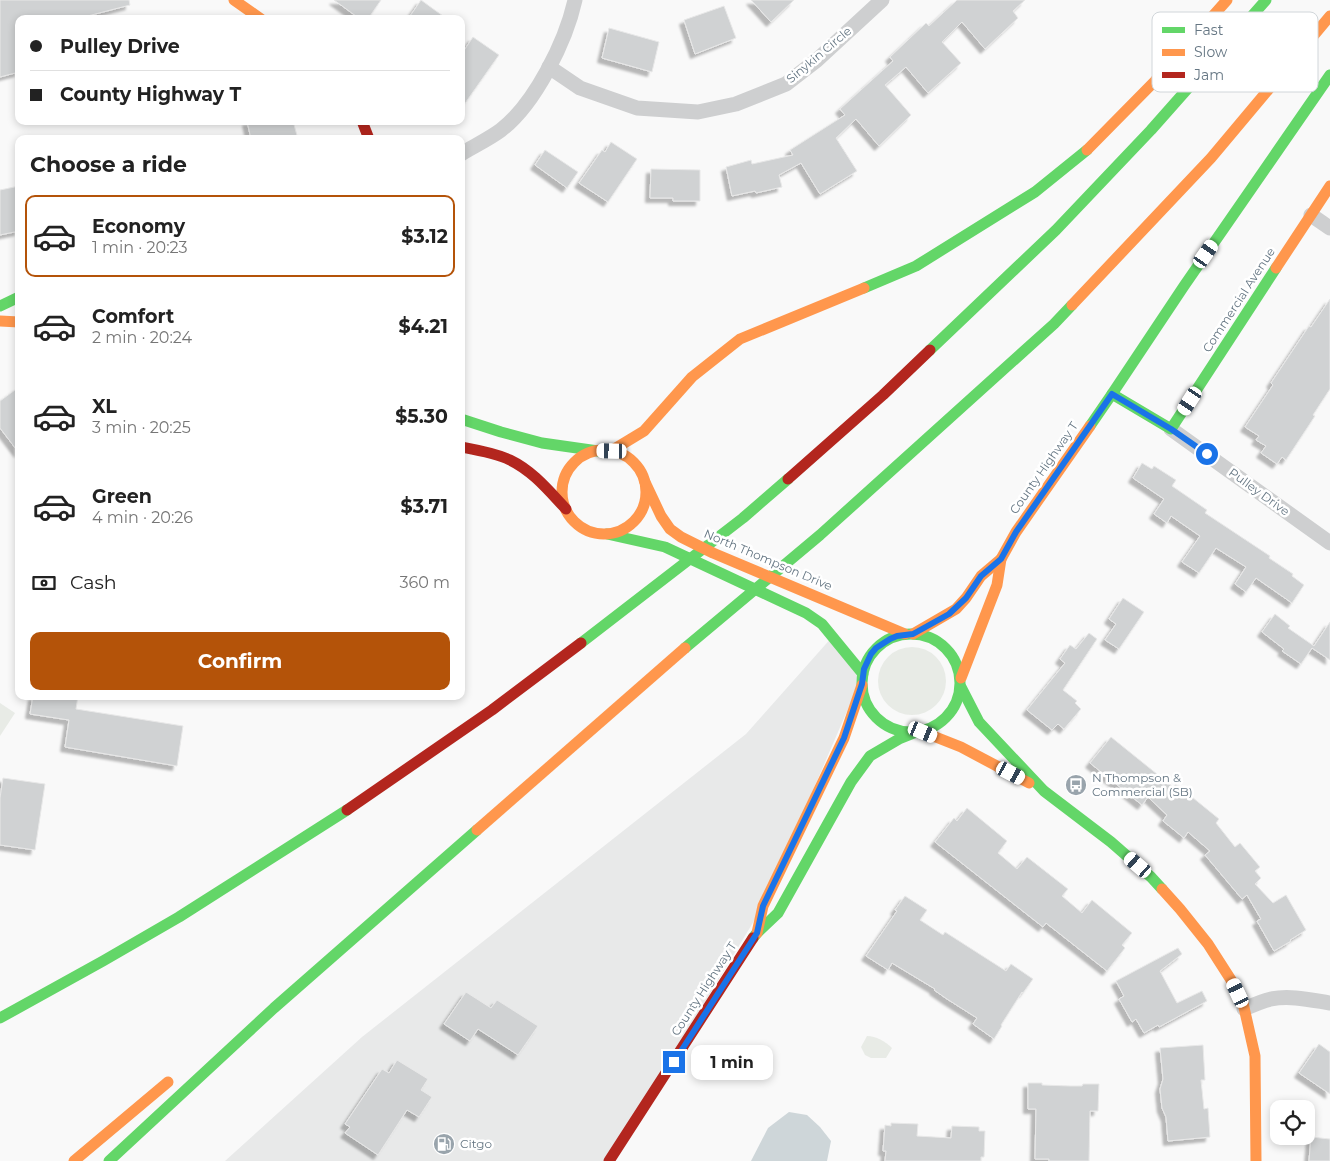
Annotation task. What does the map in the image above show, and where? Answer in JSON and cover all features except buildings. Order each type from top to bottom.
[{"type":"main road","points":[[234,0],[255,15]]},
{"type":"main road","points":[[1216,12],[1227,0]]},
{"type":"main road","points":[[1255,12],[1266,0]]},
{"type":"main road","points":[[1318,30],[1330,16]]},
{"type":"main road","name":"County Highway T","points":[[961,682],[997,585],[1001,559],[1016,532],[1330,75]]},
{"type":"main road","points":[[612,451],[644,431],[692,377],[740,339],[916,266],[1035,192],[1084,153],[1152,84]]},
{"type":"main road","points":[[0,1018],[179,917],[371,794],[492,710],[651,592],[743,518],[883,394],[1056,230],[1185,92]]},
{"type":"main road","points":[[109,1161],[274,1008],[675,657],[820,535],[1054,324],[1211,158],[1266,92]]},
{"type":"main road","name":"Commercial Avenue","points":[[1171,429],[1330,186]]},
{"type":"main road","points":[[0,306],[15,299]]},
{"type":"main road","points":[[0,321],[15,322]]},
{"type":"main road","name":"Pulley Drive","points":[[1112,394],[1171,429]]},
{"type":"main road","points":[[465,420],[542,443],[598,451],[612,451],[623,455],[633,462],[645,482],[646,497],[642,511],[633,522],[621,530],[607,534]]},
{"type":"main road","points":[[465,447],[494,454],[516,463],[528,471],[566,509],[573,520],[583,528],[594,533],[607,534],[665,547],[806,613],[822,624],[833,636],[862,679]]},
{"type":"main road","points":[[566,509],[562,497],[563,484],[568,472],[576,462],[586,455],[598,451]]},
{"type":"main road","name":"North Thompson Drive","points":[[645,482],[661,516],[670,529],[681,538],[909,634]]},
{"type":"main road","name":"County Highway T","points":[[909,634],[956,609],[981,576],[1001,559]]},
{"type":"main road","points":[[1044,791],[961,747],[918,732],[896,731],[881,722],[869,710],[863,693],[862,679],[867,661],[876,648],[890,639],[909,634],[925,636],[936,640],[945,647],[953,656],[958,666],[961,682],[979,722],[985,729],[1044,791],[1111,842],[1152,877],[1208,944],[1233,983],[1243,1003],[1255,1056],[1256,1161]]},
{"type":"main road","name":"County Highway T","points":[[757,933],[763,906],[844,738],[862,679]]},
{"type":"main road","points":[[918,732],[939,724],[946,719],[956,704],[961,682]]},
{"type":"main road","name":"County Highway T","points":[[609,1161],[757,933],[778,913],[851,782],[870,756],[899,738],[918,732]]},
{"type":"main road","points":[[217,1046],[274,1008]]},
{"type":"main road","points":[[74,1161],[178,1074]]},
{"type":"street","points":[[465,152],[501,130],[529,100],[549,67],[566,32],[575,0]]},
{"type":"street","name":"Sinykin Circle","points":[[549,67],[580,88],[637,108],[698,112],[736,104],[786,84],[817,60],[882,0]]},
{"type":"street","points":[[1311,215],[1330,228]]},
{"type":"street","name":"Pulley Drive","points":[[1171,429],[1330,543]]},
{"type":"street","points":[[1244,1008],[1270,999],[1284,998],[1330,1003]]},
{"type":"shaded area","points":[[833,636],[863,674],[763,906],[609,1161],[225,1161],[362,1037],[746,734]]},
{"type":"shaded area","points":[[912,647],[925,650],[936,657],[943,668],[946,681],[943,694],[936,705],[925,712],[912,715],[899,712],[888,705],[881,694],[878,681],[881,668],[888,657],[899,650]]},
{"type":"shaded area","points":[[0,703],[15,713],[0,736]]},
{"type":"shaded area","points":[[867,1036],[880,1039],[892,1048],[886,1058],[871,1058],[865,1055],[861,1047]]},
{"type":"shaded area","points":[[789,1112],[807,1115],[831,1141],[827,1161],[751,1161],[768,1128]]},
{"type":"traffic: fast","points":[[1255,12],[1266,0]]},
{"type":"traffic: fast","points":[[1112,394],[1330,75]]},
{"type":"traffic: fast","points":[[930,350],[1056,230],[1185,92]]},
{"type":"traffic: fast","points":[[864,288],[916,266],[1035,192],[1087,150]]},
{"type":"traffic: fast","points":[[1090,426],[1112,394],[1171,429],[1276,268]]},
{"type":"traffic: fast","points":[[0,306],[15,299]]},
{"type":"traffic: fast","points":[[685,648],[820,535],[1054,324],[1072,305]]},
{"type":"traffic: fast","points":[[465,420],[542,443],[598,451]]},
{"type":"traffic: fast","points":[[581,643],[743,518],[788,479]]},
{"type":"traffic: fast","points":[[607,534],[665,547],[806,613],[822,624],[863,674]]},
{"type":"traffic: fast","points":[[911,634],[930,637],[946,648],[957,664],[960,683],[957,702],[946,718],[930,729],[911,732],[892,729],[876,718],[865,702],[862,683],[865,664],[876,648],[892,637],[911,634]]},
{"type":"traffic: fast","points":[[961,687],[979,722],[1044,791],[1111,842],[1162,889]]},
{"type":"traffic: fast","points":[[753,938],[778,913],[851,782],[870,756],[899,739],[914,733]]},
{"type":"traffic: fast","points":[[0,1018],[179,917],[347,810]]},
{"type":"traffic: fast","points":[[109,1161],[274,1008],[477,830]]},
{"type":"traffic: slow","points":[[234,0],[255,15]]},
{"type":"traffic: slow","points":[[1216,12],[1227,0]]},
{"type":"traffic: slow","points":[[1318,30],[1330,16]]},
{"type":"traffic: slow","points":[[1087,150],[1152,84]]},
{"type":"traffic: slow","points":[[1072,305],[1211,158],[1266,92]]},
{"type":"traffic: slow","points":[[1276,268],[1330,186]]},
{"type":"traffic: slow","points":[[611,451],[644,431],[692,377],[740,339],[864,288]]},
{"type":"traffic: slow","points":[[0,321],[15,322]]},
{"type":"traffic: slow","points":[[913,634],[956,609],[981,576],[1001,559],[1016,532],[1090,426]]},
{"type":"traffic: slow","points":[[604,450],[627,457],[639,469],[646,492],[639,515],[627,527],[604,534],[581,527],[569,515],[562,492],[569,469],[581,457],[604,450]]},
{"type":"traffic: slow","points":[[645,482],[661,516],[670,529],[681,537],[713,553],[905,634]]},
{"type":"traffic: slow","points":[[961,678],[997,585],[1001,559]]},
{"type":"traffic: slow","points":[[477,830],[685,648]]},
{"type":"traffic: slow","points":[[757,933],[763,906],[844,738],[862,685]]},
{"type":"traffic: slow","points":[[923,732],[961,747],[1029,783]]},
{"type":"traffic: slow","points":[[1162,889],[1208,944],[1233,983],[1243,1003],[1255,1056],[1256,1161]]},
{"type":"traffic: slow","points":[[74,1161],[168,1082]]},
{"type":"traffic: jam","points":[[364,125],[367,135]]},
{"type":"traffic: jam","points":[[788,479],[883,395],[930,350]]},
{"type":"traffic: jam","points":[[465,448],[498,455],[510,460],[540,482],[566,509]]},
{"type":"traffic: jam","points":[[347,810],[492,710],[581,643]]},
{"type":"traffic: jam","points":[[609,1161],[753,938]]},
{"type":"place","name":"N Thompson & Commercial (SB)","points":[[1076,785]]},
{"type":"place","name":"Citgo","points":[[444,1144]]},
{"type":"route","points":[[674,1062],[757,933],[763,906],[844,738],[862,684],[864,669],[876,648],[897,636],[913,634],[956,609],[981,576],[1001,559],[1016,532],[1112,394],[1171,429],[1207,454]]}]
